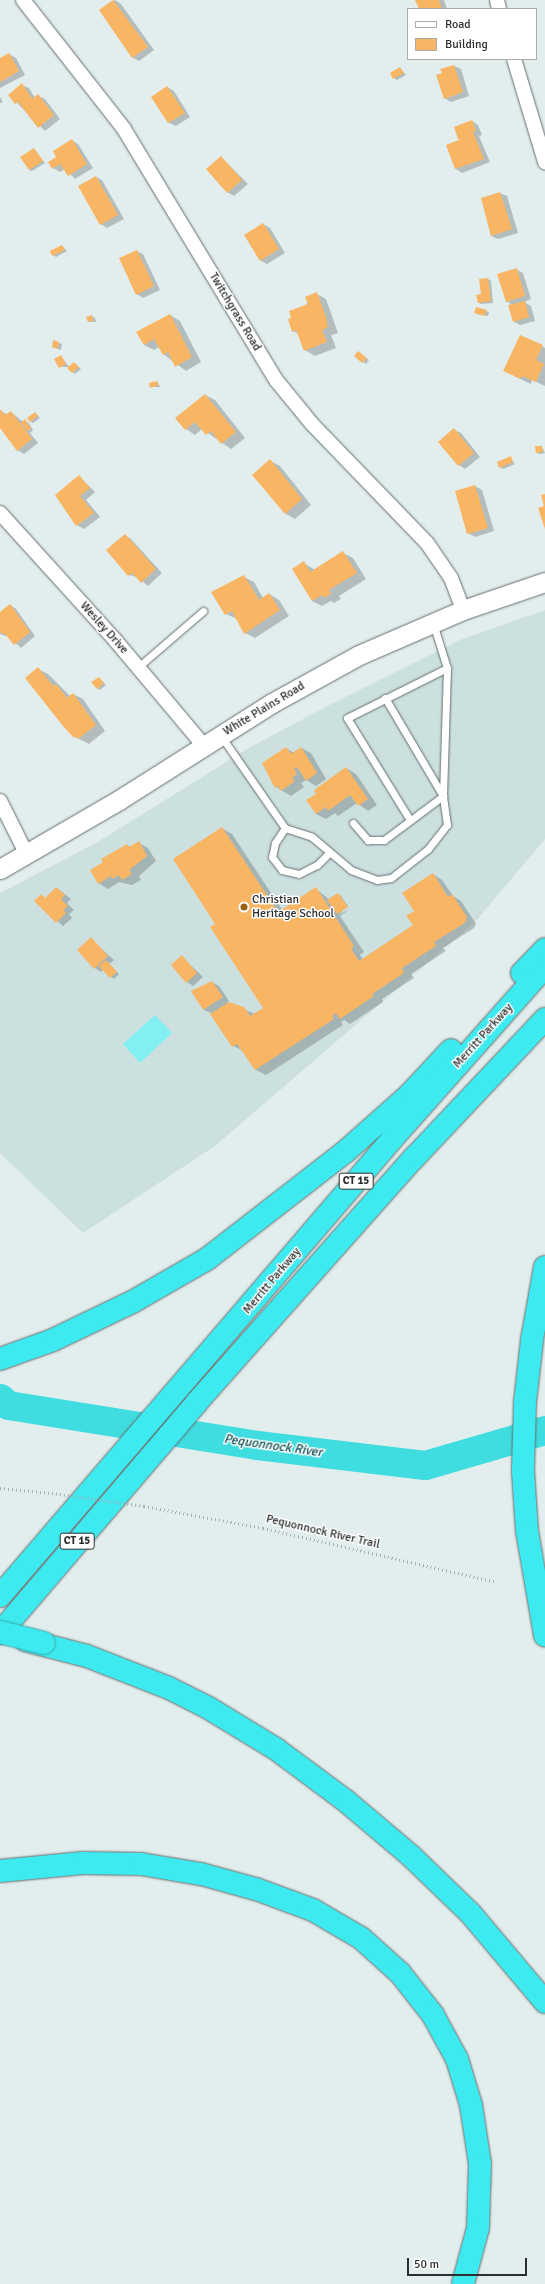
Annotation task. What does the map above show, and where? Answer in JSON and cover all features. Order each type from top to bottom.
[{"type":"highway","points":[[3,1358],[53,1340],[134,1301],[207,1260],[319,1174],[410,1094],[545,949]]},
{"type":"highway","name":"Merritt Parkway","points":[[0,1596],[172,1398],[393,1138],[545,967]]},
{"type":"highway","name":"Merritt Parkway","points":[[0,1633],[197,1402],[414,1158],[545,1018]]},
{"type":"highway","points":[[545,1267],[532,1340],[525,1402],[523,1471],[527,1531],[545,1635]]},
{"type":"highway","points":[[0,1633],[44,1643],[87,1656],[169,1688],[242,1728],[305,1770],[379,1826],[442,1885],[502,1949],[545,2002]]},
{"type":"highway","points":[[0,1871],[90,1863],[141,1864],[201,1874],[256,1889],[313,1910],[360,1938],[400,1973],[433,2014],[457,2059],[471,2105],[480,2164],[478,2228],[463,2284]]},
{"type":"main road","name":"White Plains Road","points":[[0,869],[27,855],[220,735],[352,658],[463,610],[545,582]]},
{"type":"street","name":"Twitchgrass Road","points":[[23,0],[124,129],[276,380],[312,424],[427,543],[452,578],[463,610]]},
{"type":"street","points":[[514,60],[545,160]]},
{"type":"street","name":"Wesley Drive","points":[[0,513],[138,667],[204,746]]},
{"type":"street","points":[[0,801],[27,855]]},
{"type":"lane","points":[[138,667],[203,611]]},
{"type":"lane","points":[[220,735],[286,828],[312,837],[329,853],[351,870],[377,880],[391,878],[428,849],[447,824],[443,796],[447,668],[433,622]]},
{"type":"lane","points":[[410,820],[346,718],[447,668]]},
{"type":"lane","points":[[385,698],[443,796]]},
{"type":"lane","points":[[353,823],[368,840],[384,840],[443,796]]},
{"type":"lane","points":[[286,828],[275,843],[272,857],[282,870],[299,874],[317,865],[329,853]]},
{"type":"path","name":"Pequonnock River Trail","points":[[0,1488],[52,1493],[144,1506],[263,1528],[496,1582]]},
{"type":"shaded area","name":"Christian Heritage School","points":[[545,610],[545,839],[475,922],[215,1146],[83,1233],[0,1153],[0,893],[96,843],[247,749],[335,702],[460,640]]},
{"type":"shaded area","points":[[155,1015],[172,1033],[140,1063],[123,1044]]},
{"type":"building","points":[[113,0],[148,47],[132,58],[99,10]]},
{"type":"building","points":[[415,0],[439,0],[442,8],[419,8]]},
{"type":"building","points":[[9,53],[19,71],[0,82],[0,58]]},
{"type":"building","points":[[454,65],[463,92],[444,99],[436,75],[442,73],[440,69]]},
{"type":"building","points":[[400,67],[404,73],[393,79],[390,73]]},
{"type":"building","points":[[22,83],[32,99],[38,94],[54,115],[38,128],[18,102],[15,104],[8,95]]},
{"type":"building","points":[[167,86],[185,113],[168,123],[151,97]]},
{"type":"building","points":[[472,120],[476,131],[473,132],[484,159],[455,169],[446,145],[461,139],[458,139],[454,127]]},
{"type":"building","points":[[72,139],[87,164],[68,176],[60,164],[52,169],[48,162],[56,157],[53,151]]},
{"type":"building","points":[[34,148],[43,161],[29,170],[20,157]]},
{"type":"building","points":[[221,156],[242,180],[227,193],[206,169]]},
{"type":"building","points":[[96,176],[118,215],[100,225],[78,186]]},
{"type":"building","points":[[500,192],[512,229],[491,236],[481,198]]},
{"type":"building","points":[[263,223],[279,249],[260,261],[244,235]]},
{"type":"building","points":[[62,245],[65,250],[52,256],[50,251]]},
{"type":"building","points":[[137,250],[154,286],[136,295],[119,258]]},
{"type":"building","points":[[517,268],[525,296],[506,302],[497,274]]},
{"type":"building","points":[[488,278],[491,301],[478,303],[476,295],[481,294],[479,279]]},
{"type":"building","points":[[317,292],[328,327],[322,330],[327,342],[304,351],[296,330],[292,332],[288,319],[291,318],[289,311],[308,304],[305,297]]},
{"type":"building","points":[[525,301],[529,317],[513,322],[508,305]]},
{"type":"building","points":[[476,307],[487,310],[484,316],[474,313]]},
{"type":"building","points":[[170,314],[192,357],[175,367],[168,352],[163,355],[154,339],[144,345],[136,332]]},
{"type":"building","points":[[92,315],[93,321],[88,322],[86,317]]},
{"type":"building","points":[[520,335],[543,345],[536,360],[544,364],[536,382],[522,376],[521,379],[503,371]]},
{"type":"building","points":[[53,340],[59,342],[58,349],[52,347]]},
{"type":"building","points":[[358,351],[367,358],[362,363],[354,356]]},
{"type":"building","points":[[61,355],[66,364],[59,368],[54,359]]},
{"type":"building","points":[[74,362],[79,367],[72,373],[67,368]]},
{"type":"building","points":[[157,381],[159,385],[150,388],[149,383]]},
{"type":"building","points":[[205,394],[236,432],[221,444],[211,431],[206,435],[195,422],[185,430],[175,418]]},
{"type":"building","points":[[0,409],[5,415],[11,411],[32,439],[17,451],[0,428]]},
{"type":"building","points":[[35,412],[38,416],[30,422],[27,418]]},
{"type":"building","points":[[25,419],[31,429],[27,431],[21,422]]},
{"type":"building","points":[[454,428],[474,453],[458,466],[438,442]]},
{"type":"building","points":[[535,446],[542,446],[543,452],[536,453]]},
{"type":"building","points":[[511,456],[513,462],[499,468],[497,462]]},
{"type":"building","points":[[270,459],[302,499],[285,514],[252,475]]},
{"type":"building","points":[[79,475],[90,488],[80,496],[94,513],[76,526],[55,495]]},
{"type":"building","points":[[475,485],[488,528],[467,534],[455,491]]},
{"type":"building","points":[[545,494],[545,529],[538,508],[544,506],[541,495]]},
{"type":"building","points":[[125,534],[156,569],[141,583],[132,573],[128,576],[106,550]]},
{"type":"building","points":[[343,551],[357,573],[329,590],[331,594],[324,598],[322,595],[312,601],[292,569],[304,561],[310,572]]},
{"type":"building","points":[[244,575],[259,600],[269,593],[280,610],[244,634],[232,611],[225,615],[211,592]]},
{"type":"building","points":[[10,604],[30,632],[14,645],[5,634],[0,633],[0,612]]},
{"type":"building","points":[[38,667],[53,686],[56,684],[67,698],[73,693],[96,725],[78,739],[76,736],[74,738],[63,726],[25,678]]},
{"type":"building","points":[[99,677],[104,683],[97,689],[91,682]]},
{"type":"building","points":[[286,747],[291,754],[301,747],[317,773],[306,781],[297,767],[294,769],[297,774],[292,778],[295,781],[281,791],[278,786],[275,788],[262,763]]},
{"type":"building","points":[[346,767],[368,799],[358,806],[350,795],[328,811],[326,807],[316,814],[306,800],[316,794],[314,790]]},
{"type":"building","points":[[222,827],[278,912],[316,887],[354,946],[351,949],[359,961],[413,925],[406,916],[414,911],[402,893],[433,873],[448,897],[452,894],[467,917],[465,923],[434,942],[436,946],[402,968],[404,973],[372,994],[374,996],[340,1019],[336,1013],[332,1016],[334,1019],[255,1070],[237,1044],[232,1047],[210,1014],[229,1002],[244,1007],[250,1016],[263,1008],[210,927],[215,924],[173,859]]},
{"type":"building","points":[[139,841],[147,856],[129,870],[132,874],[122,880],[119,875],[112,879],[111,876],[98,884],[90,870],[103,862],[101,859],[127,844],[129,847]]},
{"type":"building","points":[[56,887],[65,895],[61,899],[68,906],[63,910],[66,913],[56,923],[34,901],[41,894],[45,898]]},
{"type":"building","points":[[338,893],[348,907],[337,914],[327,900]]},
{"type":"building","points":[[91,937],[108,956],[94,969],[77,950]]},
{"type":"building","points":[[182,955],[197,973],[186,983],[171,965]]},
{"type":"building","points":[[106,960],[117,972],[110,978],[99,966]]},
{"type":"building","points":[[212,981],[223,997],[203,1010],[191,991]]},
{"type":"waterway","name":"Pequonnock River","points":[[0,1398],[8,1405],[257,1445],[425,1465],[545,1430]]},
{"type":"place","name":"Christian Heritage School","points":[[244,907]]}]
